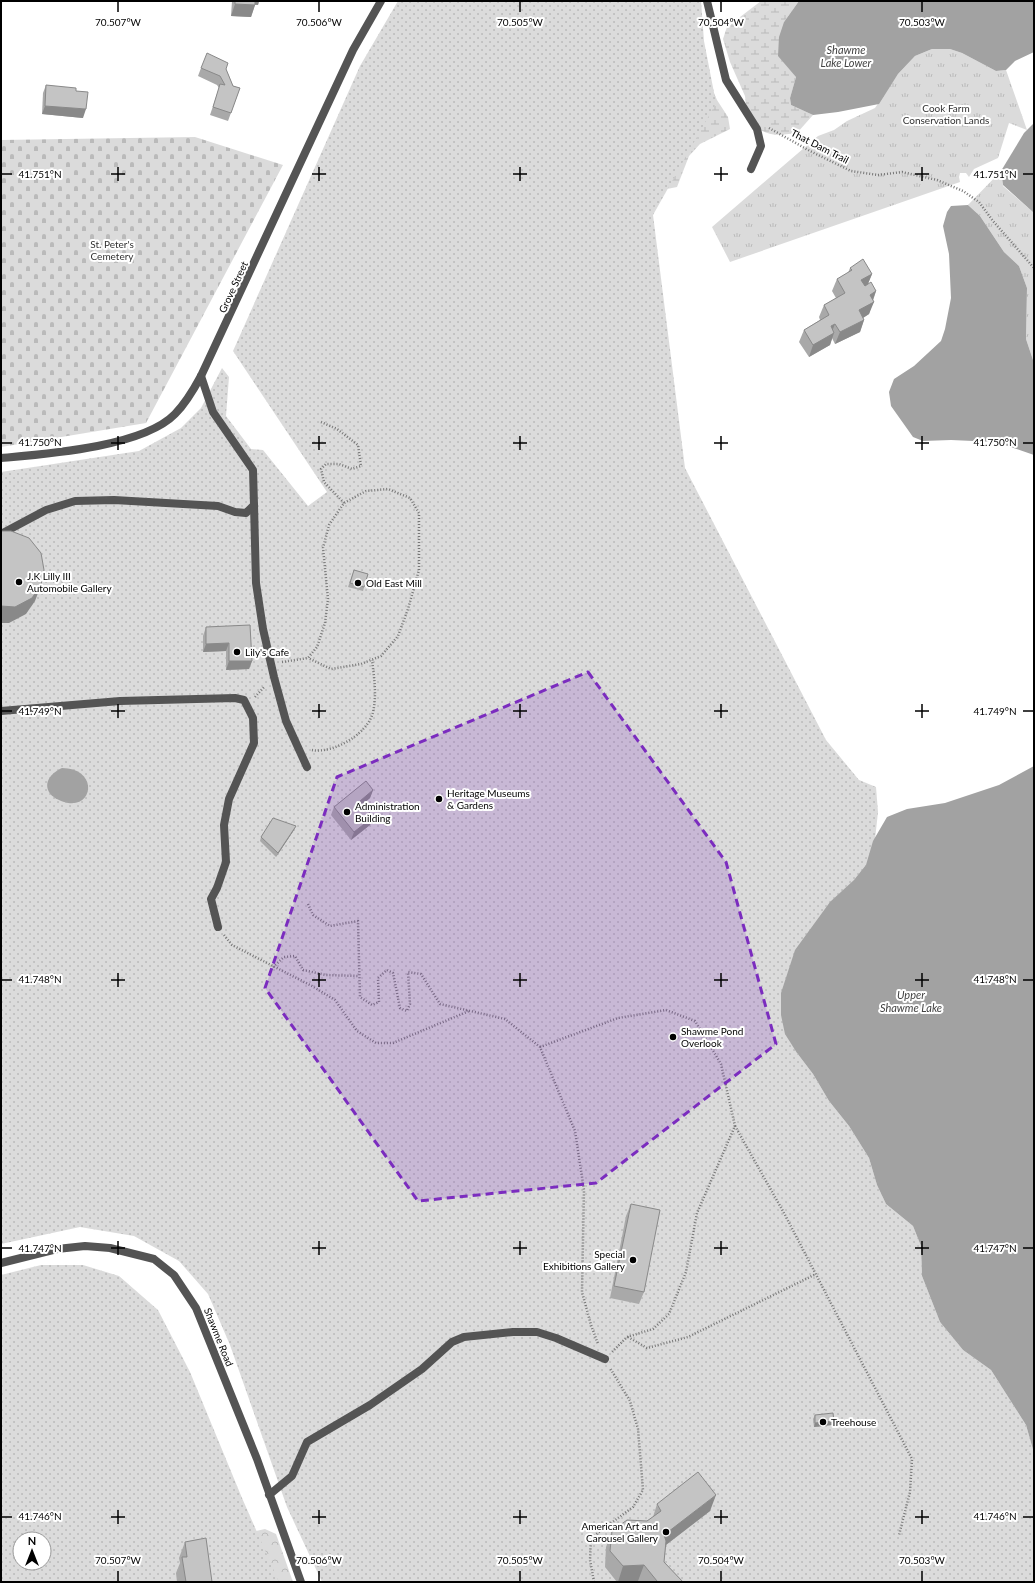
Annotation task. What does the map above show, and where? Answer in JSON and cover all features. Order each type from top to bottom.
[{"type":"street","name":"Grove Street","points":[[1,458],[64,452],[128,438],[157,427],[175,414],[201,376],[353,50],[381,1]]},
{"type":"street","points":[[707,1],[726,80],[757,129],[761,146],[751,169]]},
{"type":"street","points":[[201,376],[213,412],[252,470],[256,583],[274,677],[286,721],[307,767]]},
{"type":"street","points":[[1,534],[46,510],[75,501],[114,500],[218,506],[235,512],[246,513],[254,505]]},
{"type":"street","points":[[1,711],[120,701],[227,698],[244,700],[253,718],[254,743],[229,799],[224,825],[226,862],[217,888],[211,899],[218,927]]},
{"type":"street","name":"Shawme Road","points":[[1,1263],[58,1249],[85,1246],[110,1248],[154,1259],[174,1275],[196,1308],[269,1495],[300,1582]]},
{"type":"street","points":[[269,1495],[292,1476],[307,1442],[370,1405],[422,1369],[452,1342],[464,1337],[513,1332],[537,1332],[556,1338],[605,1359]]},
{"type":"path","name":"That Dam Trail","points":[[749,116],[810,151],[851,171],[878,175],[902,172],[937,180],[963,191],[979,202],[992,220],[1034,268]]},
{"type":"path","points":[[321,422],[337,429],[358,445],[361,466],[352,469],[339,464],[326,464],[322,469],[324,482],[344,503]]},
{"type":"path","points":[[247,707],[274,677],[282,662],[308,658],[330,669],[361,664],[381,656],[398,636],[408,609],[419,570],[419,513],[410,498],[388,489],[366,491],[344,503],[328,525],[324,548],[328,599],[326,623],[317,646],[308,658]]},
{"type":"path","points":[[298,747],[316,751],[339,747],[361,732],[373,713],[375,688],[372,660]]},
{"type":"path","points":[[308,904],[313,915],[330,926],[358,922],[360,997],[372,1005],[379,1002],[378,978],[387,970],[393,973],[400,1008],[407,1011],[410,1004],[408,972],[421,974],[440,1004],[505,1020],[540,1047],[575,1131],[584,1190],[582,1292],[590,1324],[605,1359],[630,1401],[638,1429],[643,1490],[632,1507],[591,1538],[590,1560],[594,1582]]},
{"type":"path","points":[[218,927],[232,945],[312,986],[335,1000],[357,1030],[376,1043],[394,1043],[444,1020],[469,1011]]},
{"type":"path","points":[[273,967],[284,957],[295,956],[303,970],[326,976],[360,976]]},
{"type":"path","points":[[540,1047],[618,1018],[666,1010],[695,1021],[721,1064],[735,1126],[816,1274],[912,1459],[910,1492],[899,1535]]},
{"type":"path","points":[[605,1359],[627,1337],[653,1329],[668,1314],[686,1272],[698,1213],[735,1126]]},
{"type":"path","points":[[627,1337],[647,1348],[688,1337],[816,1274]]},
{"type":"highlighted area","points":[[588,672],[726,862],[776,1044],[596,1183],[418,1201],[265,988],[337,777]]},
{"type":"green space","name":"Heritage Museums & Gardens","points":[[398,1],[701,1],[704,41],[716,103],[653,215],[685,468],[826,740],[859,780],[876,787],[878,812],[873,858],[797,1053],[813,1074],[829,1101],[849,1126],[869,1158],[877,1185],[886,1204],[913,1226],[921,1246],[922,1276],[940,1322],[963,1350],[991,1370],[1026,1425],[1034,1453],[1034,1582],[322,1582],[287,1507],[230,1345],[208,1294],[179,1261],[134,1236],[80,1227],[1,1244],[1,472],[139,451],[181,428],[201,408],[222,368],[229,377],[226,416],[251,449],[263,450],[308,506],[327,492],[233,351],[360,66]]},
{"type":"green space","points":[[761,1],[799,1],[784,22],[796,77],[790,98],[791,105],[813,115],[797,133],[776,135],[766,133],[748,121],[745,96],[730,62],[723,39],[727,27]]},
{"type":"green space","name":"Cook Farm Conservation Lands","points":[[932,49],[950,49],[962,53],[996,71],[1006,70],[1027,130],[1009,123],[998,158],[974,169],[969,177],[966,173],[960,173],[960,182],[730,262],[712,227],[818,136],[834,130],[847,121],[875,108],[898,74],[915,56]]},
{"type":"green space","points":[[709,82],[717,100],[728,117],[730,129],[700,144],[689,156],[677,187],[667,189]]},
{"type":"green space","name":"St. Peter's Cemetery","points":[[195,137],[283,165],[146,423],[1,447],[1,140]]},
{"type":"green space","points":[[1001,171],[1003,186],[1034,213],[1034,363],[1026,339],[1027,288],[1019,266],[1004,252],[980,216],[968,205]]},
{"type":"green space","points":[[41,1265],[83,1265],[119,1276],[158,1310],[190,1372],[242,1498],[279,1582],[1,1582],[1,1275]]},
{"type":"green space","points":[[265,1529],[276,1534],[293,1582],[235,1582],[239,1542],[256,1531]]},
{"type":"water","name":"Shawme Lake Lower","points":[[799,1],[1034,1],[1034,52],[1015,61],[1006,70],[996,71],[962,53],[950,49],[932,49],[915,56],[898,74],[879,104],[813,115],[791,105],[790,98],[796,77],[778,56],[779,37],[784,22]]},
{"type":"water","points":[[1034,123],[1034,213],[1003,185],[1001,171],[1024,133]]},
{"type":"water","points":[[968,205],[980,216],[1004,252],[1019,266],[1027,288],[1026,339],[1034,363],[1034,455],[996,442],[951,440],[923,441],[913,437],[891,406],[889,392],[894,379],[914,366],[941,341],[951,298],[949,254],[943,226],[947,212],[951,206]]},
{"type":"water","name":"Upper Shawme Lake","points":[[1034,766],[1034,1453],[1026,1425],[991,1370],[963,1350],[940,1322],[922,1276],[921,1246],[913,1226],[886,1204],[877,1185],[869,1158],[849,1126],[829,1101],[813,1074],[785,1034],[781,1015],[781,993],[795,950],[830,902],[854,880],[866,865],[873,841],[887,817],[907,809],[945,803],[999,785]]},
{"type":"water","points":[[62,768],[74,770],[82,775],[87,781],[88,788],[86,795],[82,800],[74,803],[64,802],[55,798],[49,792],[47,784],[50,777]]},
{"type":"building","points":[[235,1],[255,1],[255,5],[235,4]]},
{"type":"building","points":[[207,53],[228,63],[226,69],[233,86],[240,88],[231,113],[213,107],[220,84],[225,85],[220,76],[201,68]]},
{"type":"building","points":[[46,85],[76,88],[76,91],[88,92],[86,109],[45,106]]},
{"type":"building","points":[[863,259],[872,274],[861,280],[865,286],[871,282],[876,291],[870,295],[874,302],[859,310],[864,320],[840,332],[835,324],[831,326],[834,333],[813,345],[804,330],[829,315],[824,305],[845,293],[837,279],[852,270],[850,268]]},
{"type":"building","name":"J.K Lilly III Automobile Gallery","points":[[1,531],[11,531],[29,538],[41,553],[44,570],[41,585],[32,598],[15,607],[1,606]]},
{"type":"building","name":"Old East Mill","points":[[354,570],[368,574],[364,587],[350,583]]},
{"type":"building","points":[[250,625],[252,661],[229,661],[229,643],[206,644],[206,627]]},
{"type":"building","name":"Administration Building","points":[[366,781],[373,790],[360,801],[373,817],[354,832],[334,807]]},
{"type":"building","points":[[273,818],[296,826],[278,853],[261,837]]},
{"type":"building","name":"Special Exhibitions Gallery","points":[[631,1204],[660,1210],[644,1292],[614,1286]]},
{"type":"building","points":[[833,1413],[834,1421],[815,1423],[815,1415]]},
{"type":"building","name":"American Art and Carousel Gallery","points":[[698,1472],[716,1495],[664,1535],[666,1541],[664,1562],[683,1582],[656,1582],[657,1581],[644,1565],[623,1566],[610,1551],[612,1531],[627,1520],[647,1521],[661,1511],[657,1504]]},
{"type":"building","points":[[206,1538],[212,1582],[186,1582],[182,1557],[187,1557],[185,1542]]},
{"type":"place","name":"J.K Lilly III Automobile Gallery","points":[[19,582]]},
{"type":"place","name":"Old East Mill","points":[[358,583]]},
{"type":"place","name":"Lily's Cafe","points":[[237,652]]},
{"type":"place","name":"Heritage Museums & Gardens","points":[[439,799]]},
{"type":"place","name":"Administration Building","points":[[347,812]]},
{"type":"place","name":"Shawme Pond Overlook","points":[[673,1037]]},
{"type":"place","name":"Special Exhibitions Gallery","points":[[633,1260]]},
{"type":"place","name":"Treehouse","points":[[823,1422]]},
{"type":"place","name":"American Art and Carousel Gallery","points":[[666,1532]]}]
